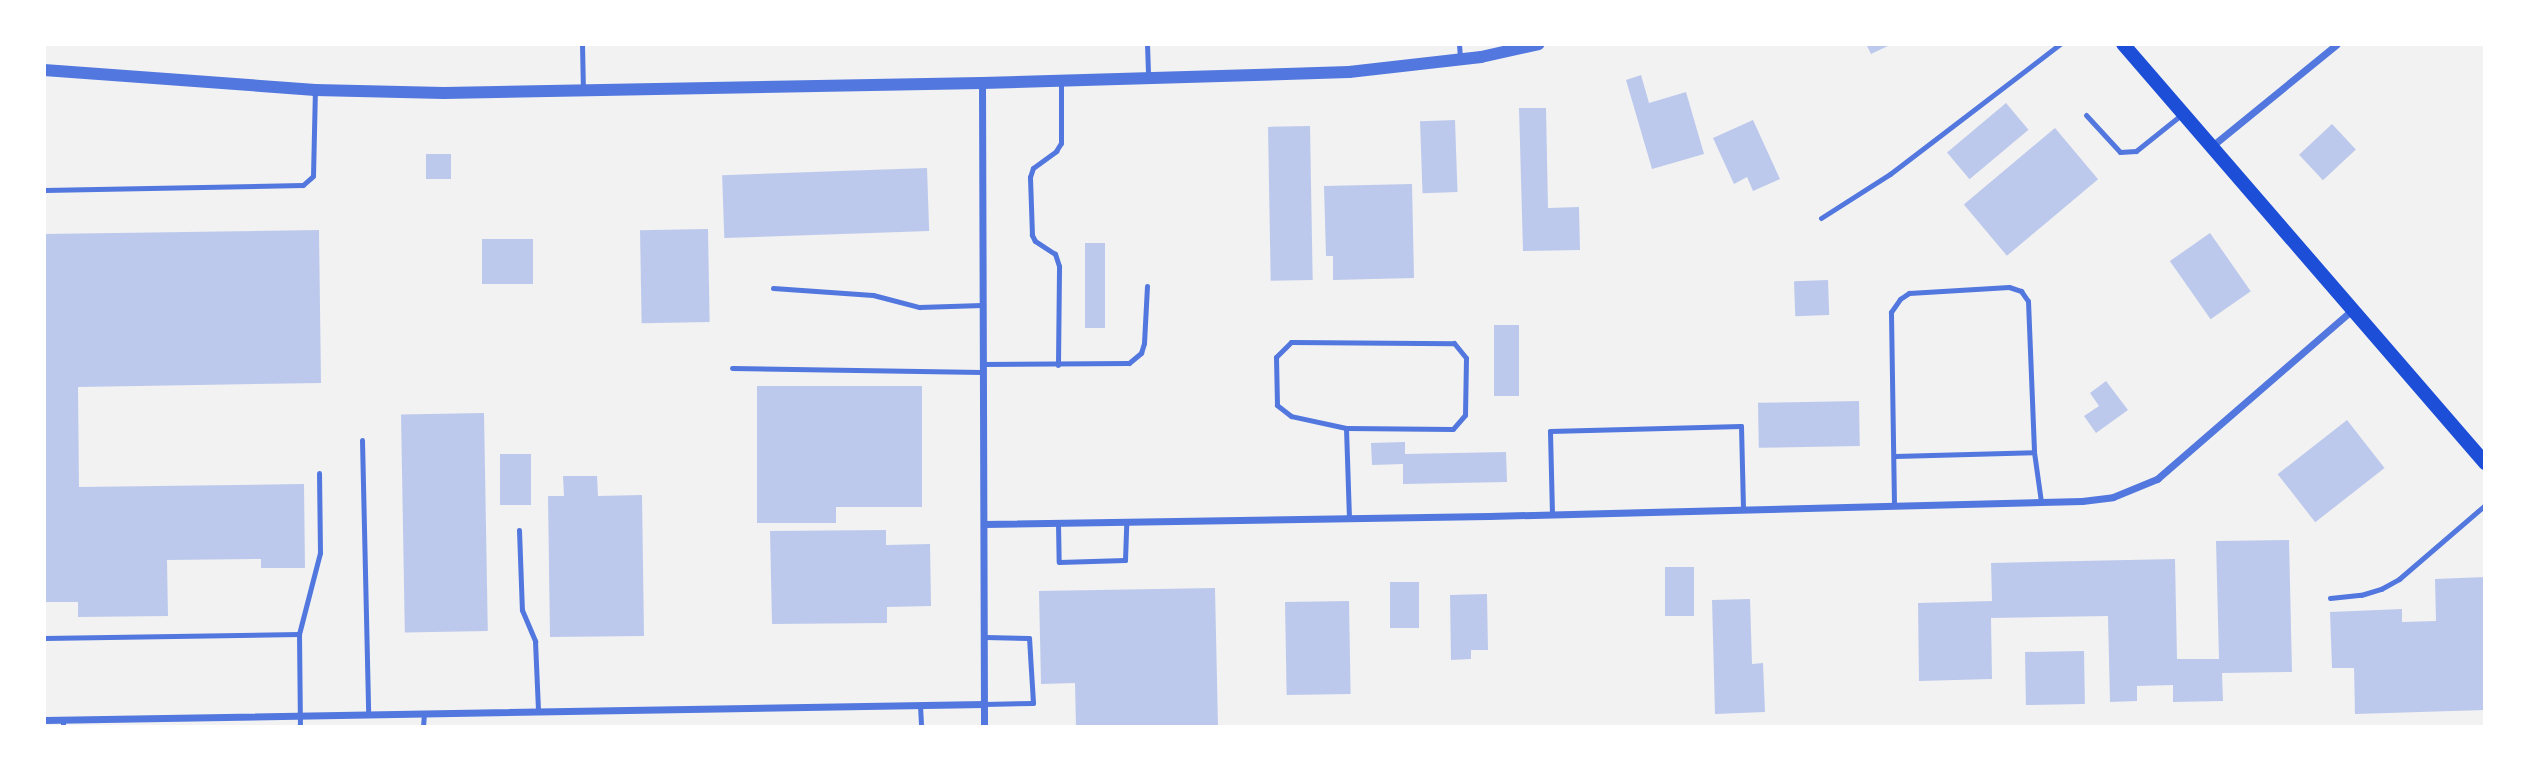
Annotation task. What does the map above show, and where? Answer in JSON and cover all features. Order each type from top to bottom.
[{"type":"main road","points":[[2123,44],[2485,463]]},
{"type":"street","points":[[44,70],[315,90],[444,93],[982,83],[1349,72],[1460,60],[1539,44]]},
{"type":"street","points":[[2212,146],[2337,44]]},
{"type":"street","points":[[982,83],[984,727]]},
{"type":"street","points":[[984,524],[1552,514],[2041,502],[2113,497],[2157,479],[2353,308]]},
{"type":"street","points":[[44,720],[63,724],[300,715],[984,704]]},
{"type":"lane","points":[[582,44],[583,90]]},
{"type":"lane","points":[[1147,44],[1148,78]]},
{"type":"lane","points":[[1459,44],[1460,60]]},
{"type":"lane","points":[[1821,218],[1890,174],[2060,44]]},
{"type":"lane","points":[[1058,365],[1059,265],[1055,254],[1035,241],[1032,235],[1030,177],[1033,168],[1056,151],[1061,143],[1061,80]]},
{"type":"lane","points":[[44,190],[303,185],[313,176],[315,90]]},
{"type":"lane","points":[[2086,115],[2120,152],[2128,152],[2136,151],[2184,113]]},
{"type":"lane","points":[[732,368],[1114,365],[1136,359],[1144,343],[1147,286]]},
{"type":"lane","points":[[1894,505],[1891,312],[1900,299],[1925,289],[2009,286],[2021,291],[2028,301],[2034,452],[2041,502]]},
{"type":"lane","points":[[773,288],[873,295],[919,307],[982,305]]},
{"type":"lane","points":[[1291,342],[1454,343],[1466,358],[1465,415],[1453,429],[1346,428],[1291,416],[1277,405],[1276,357],[1291,342]]},
{"type":"lane","points":[[1552,514],[1550,430],[1741,426],[1743,509]]},
{"type":"lane","points":[[1346,428],[1349,518]]},
{"type":"lane","points":[[362,440],[368,714]]},
{"type":"lane","points":[[1895,456],[2034,452]]},
{"type":"lane","points":[[300,727],[299,634],[320,552],[319,473]]},
{"type":"lane","points":[[2330,598],[2361,595],[2381,589],[2399,579],[2485,505]]},
{"type":"lane","points":[[1058,523],[1059,562],[1125,560],[1126,522]]},
{"type":"lane","points":[[519,530],[522,610],[535,641],[538,711]]},
{"type":"lane","points":[[44,638],[299,634]]},
{"type":"lane","points":[[984,704],[1032,703],[1029,638],[985,637]]},
{"type":"lane","points":[[920,705],[921,727]]},
{"type":"lane","points":[[423,727],[424,713]]},
{"type":"building","points":[[1866,44],[1892,44],[1871,54]]},
{"type":"building","points":[[1641,75],[1649,103],[1686,92],[1704,154],[1652,169],[1626,80]]},
{"type":"building","points":[[2006,103],[2028,130],[1970,179],[1947,152]]},
{"type":"building","points":[[1519,108],[1546,108],[1548,208],[1579,207],[1580,250],[1523,251]]},
{"type":"building","points":[[1455,120],[1458,192],[1423,193],[1420,121]]},
{"type":"building","points":[[1753,120],[1780,179],[1753,191],[1747,177],[1734,184],[1713,138]]},
{"type":"building","points":[[2332,124],[2356,150],[2323,180],[2299,155]]},
{"type":"building","points":[[1310,126],[1313,280],[1271,281],[1268,127]]},
{"type":"building","points":[[2055,128],[2098,179],[2007,256],[1964,204]]},
{"type":"building","points":[[426,154],[451,154],[451,179],[426,179]]},
{"type":"building","points":[[927,168],[929,231],[724,238],[722,175]]},
{"type":"building","points":[[1412,184],[1414,278],[1333,280],[1333,256],[1326,256],[1324,186]]},
{"type":"building","points":[[708,229],[710,322],[642,323],[640,230]]},
{"type":"building","points":[[319,230],[321,383],[78,387],[79,487],[304,484],[305,568],[261,568],[261,559],[167,560],[168,616],[78,617],[78,602],[44,602],[44,234]]},
{"type":"building","points":[[2210,233],[2251,291],[2211,319],[2170,261]]},
{"type":"building","points":[[482,239],[533,239],[533,284],[482,284]]},
{"type":"building","points":[[1085,243],[1105,243],[1105,328],[1085,328]]},
{"type":"building","points":[[1828,280],[1829,315],[1795,316],[1794,281]]},
{"type":"building","points":[[1494,325],[1519,325],[1519,396],[1494,396]]},
{"type":"building","points":[[2106,381],[2128,410],[2096,433],[2084,416],[2099,406],[2090,393]]},
{"type":"building","points":[[757,386],[922,386],[922,507],[836,507],[836,523],[757,523]]},
{"type":"building","points":[[1859,401],[1860,446],[1759,448],[1758,403]]},
{"type":"building","points":[[484,413],[488,631],[405,632],[401,414]]},
{"type":"building","points":[[2347,420],[2385,468],[2315,522],[2278,474]]},
{"type":"building","points":[[1405,442],[1405,454],[1506,452],[1507,482],[1403,484],[1403,464],[1372,465],[1371,443]]},
{"type":"building","points":[[500,454],[531,454],[531,505],[500,505]]},
{"type":"building","points":[[563,476],[597,476],[598,496],[642,495],[644,636],[550,637],[548,496],[564,496]]},
{"type":"building","points":[[886,530],[886,545],[930,544],[931,606],[887,607],[887,623],[772,624],[770,531]]},
{"type":"building","points":[[2289,540],[2292,672],[2222,673],[2223,701],[2173,702],[2173,685],[2137,686],[2137,701],[2110,702],[2108,616],[1991,618],[1992,679],[1919,681],[1918,603],[1992,601],[1991,563],[2175,559],[2177,659],[2219,659],[2216,541]]},
{"type":"building","points":[[1665,567],[1694,567],[1694,616],[1665,616]]},
{"type":"building","points":[[2485,577],[2485,710],[2355,714],[2354,668],[2332,668],[2330,612],[2402,609],[2402,622],[2436,621],[2435,579]]},
{"type":"building","points":[[1390,582],[1419,582],[1419,628],[1390,628]]},
{"type":"building","points":[[1215,588],[1218,727],[1076,727],[1075,683],[1041,684],[1039,591]]},
{"type":"building","points":[[1487,594],[1488,650],[1471,650],[1471,659],[1451,660],[1450,595]]},
{"type":"building","points":[[1750,599],[1752,664],[1763,663],[1765,712],[1715,714],[1712,600]]},
{"type":"building","points":[[1349,601],[1351,694],[1287,695],[1285,602]]},
{"type":"building","points":[[2084,651],[2085,704],[2026,705],[2025,652]]}]
